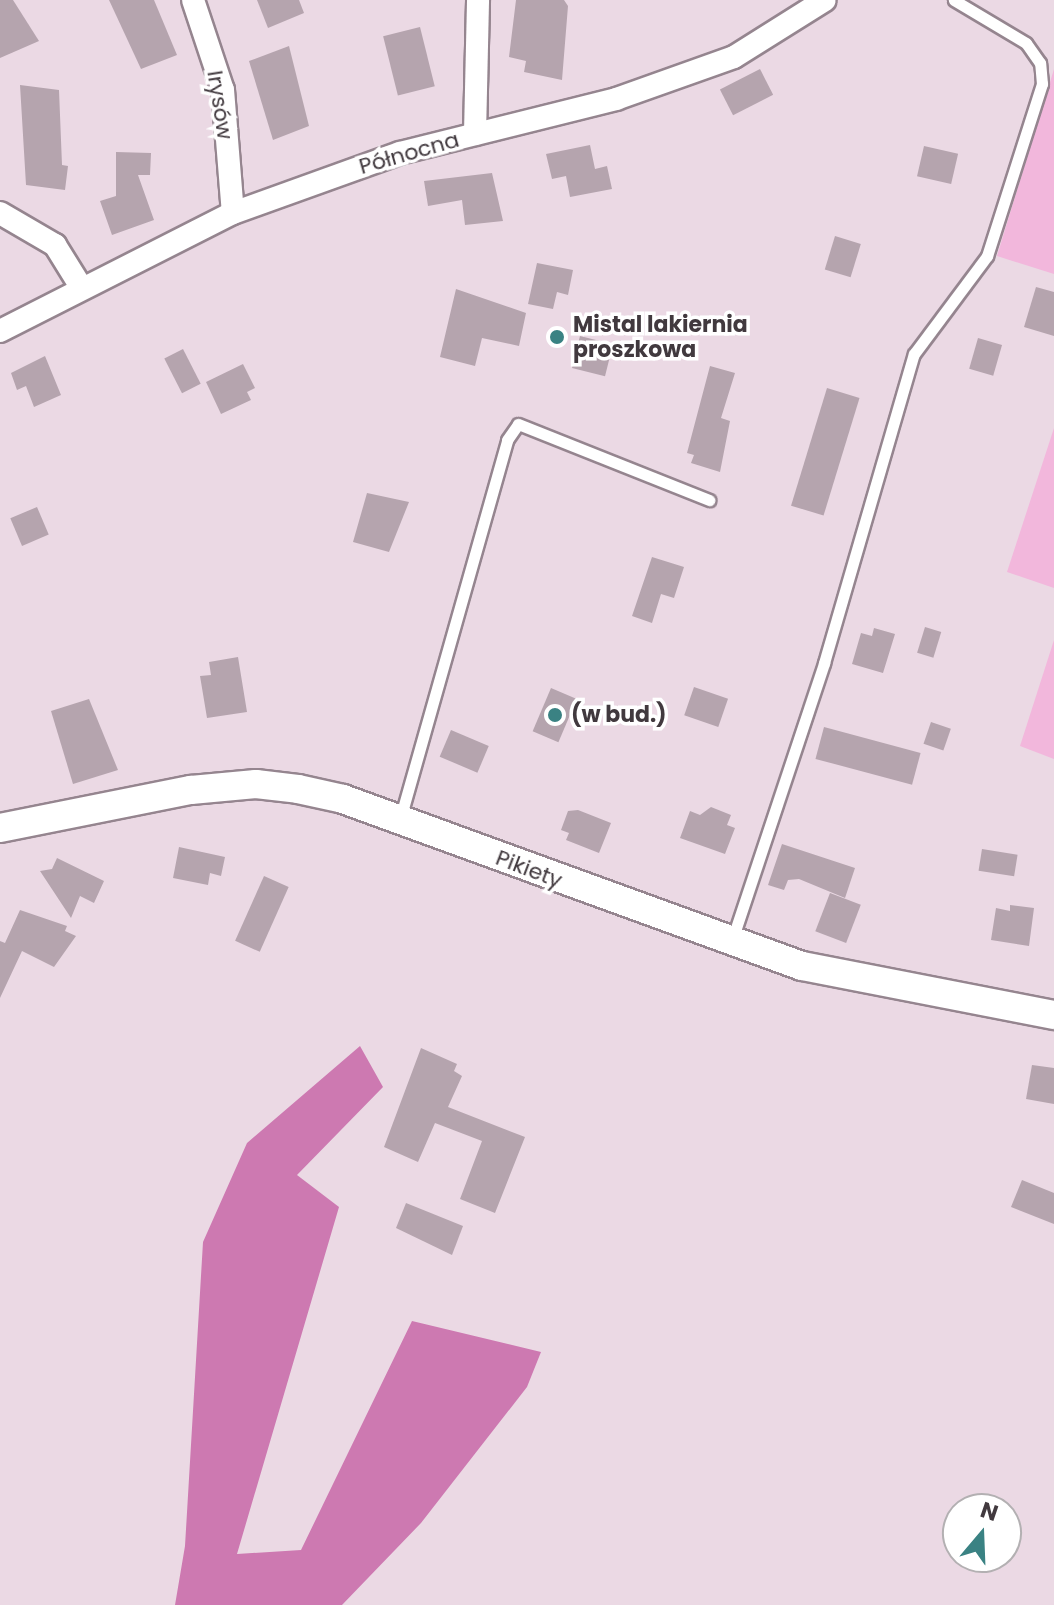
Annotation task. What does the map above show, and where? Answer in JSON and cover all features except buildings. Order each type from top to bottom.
[{"type":"street","name":"Irysów","points":[[193,0],[223,90],[233,213]]},
{"type":"street","points":[[475,134],[478,0]]},
{"type":"street","name":"Północna","points":[[0,331],[81,287],[233,213],[400,153],[616,99],[734,57],[825,0]]},
{"type":"street","points":[[0,213],[55,245],[81,287]]},
{"type":"street","name":"Pikiety","points":[[0,828],[191,790],[256,784],[343,799],[731,944],[865,981],[1054,1015]]},
{"type":"lane","points":[[731,944],[824,663],[914,354],[987,256],[1042,84],[1040,63],[1026,43],[954,0]]},
{"type":"lane","points":[[1040,63],[1054,67]]},
{"type":"lane","points":[[400,819],[507,440],[518,424],[709,500]]},
{"type":"shaded area","points":[[1054,69],[1054,274],[997,256]]},
{"type":"shaded area","points":[[1054,428],[1054,588],[1007,572]]},
{"type":"shaded area","points":[[1054,640],[1054,759],[1020,746]]},
{"type":"shaded area","points":[[360,1046],[383,1087],[297,1175],[339,1207],[237,1554],[301,1550],[412,1321],[541,1352],[527,1387],[421,1523],[342,1605],[175,1605],[185,1546],[203,1242],[247,1143]]},
{"type":"place","name":"Mistal lakiernia proszkowa","points":[[557,337]]},
{"type":"place","name":"(w bud.)","points":[[555,715]]}]
